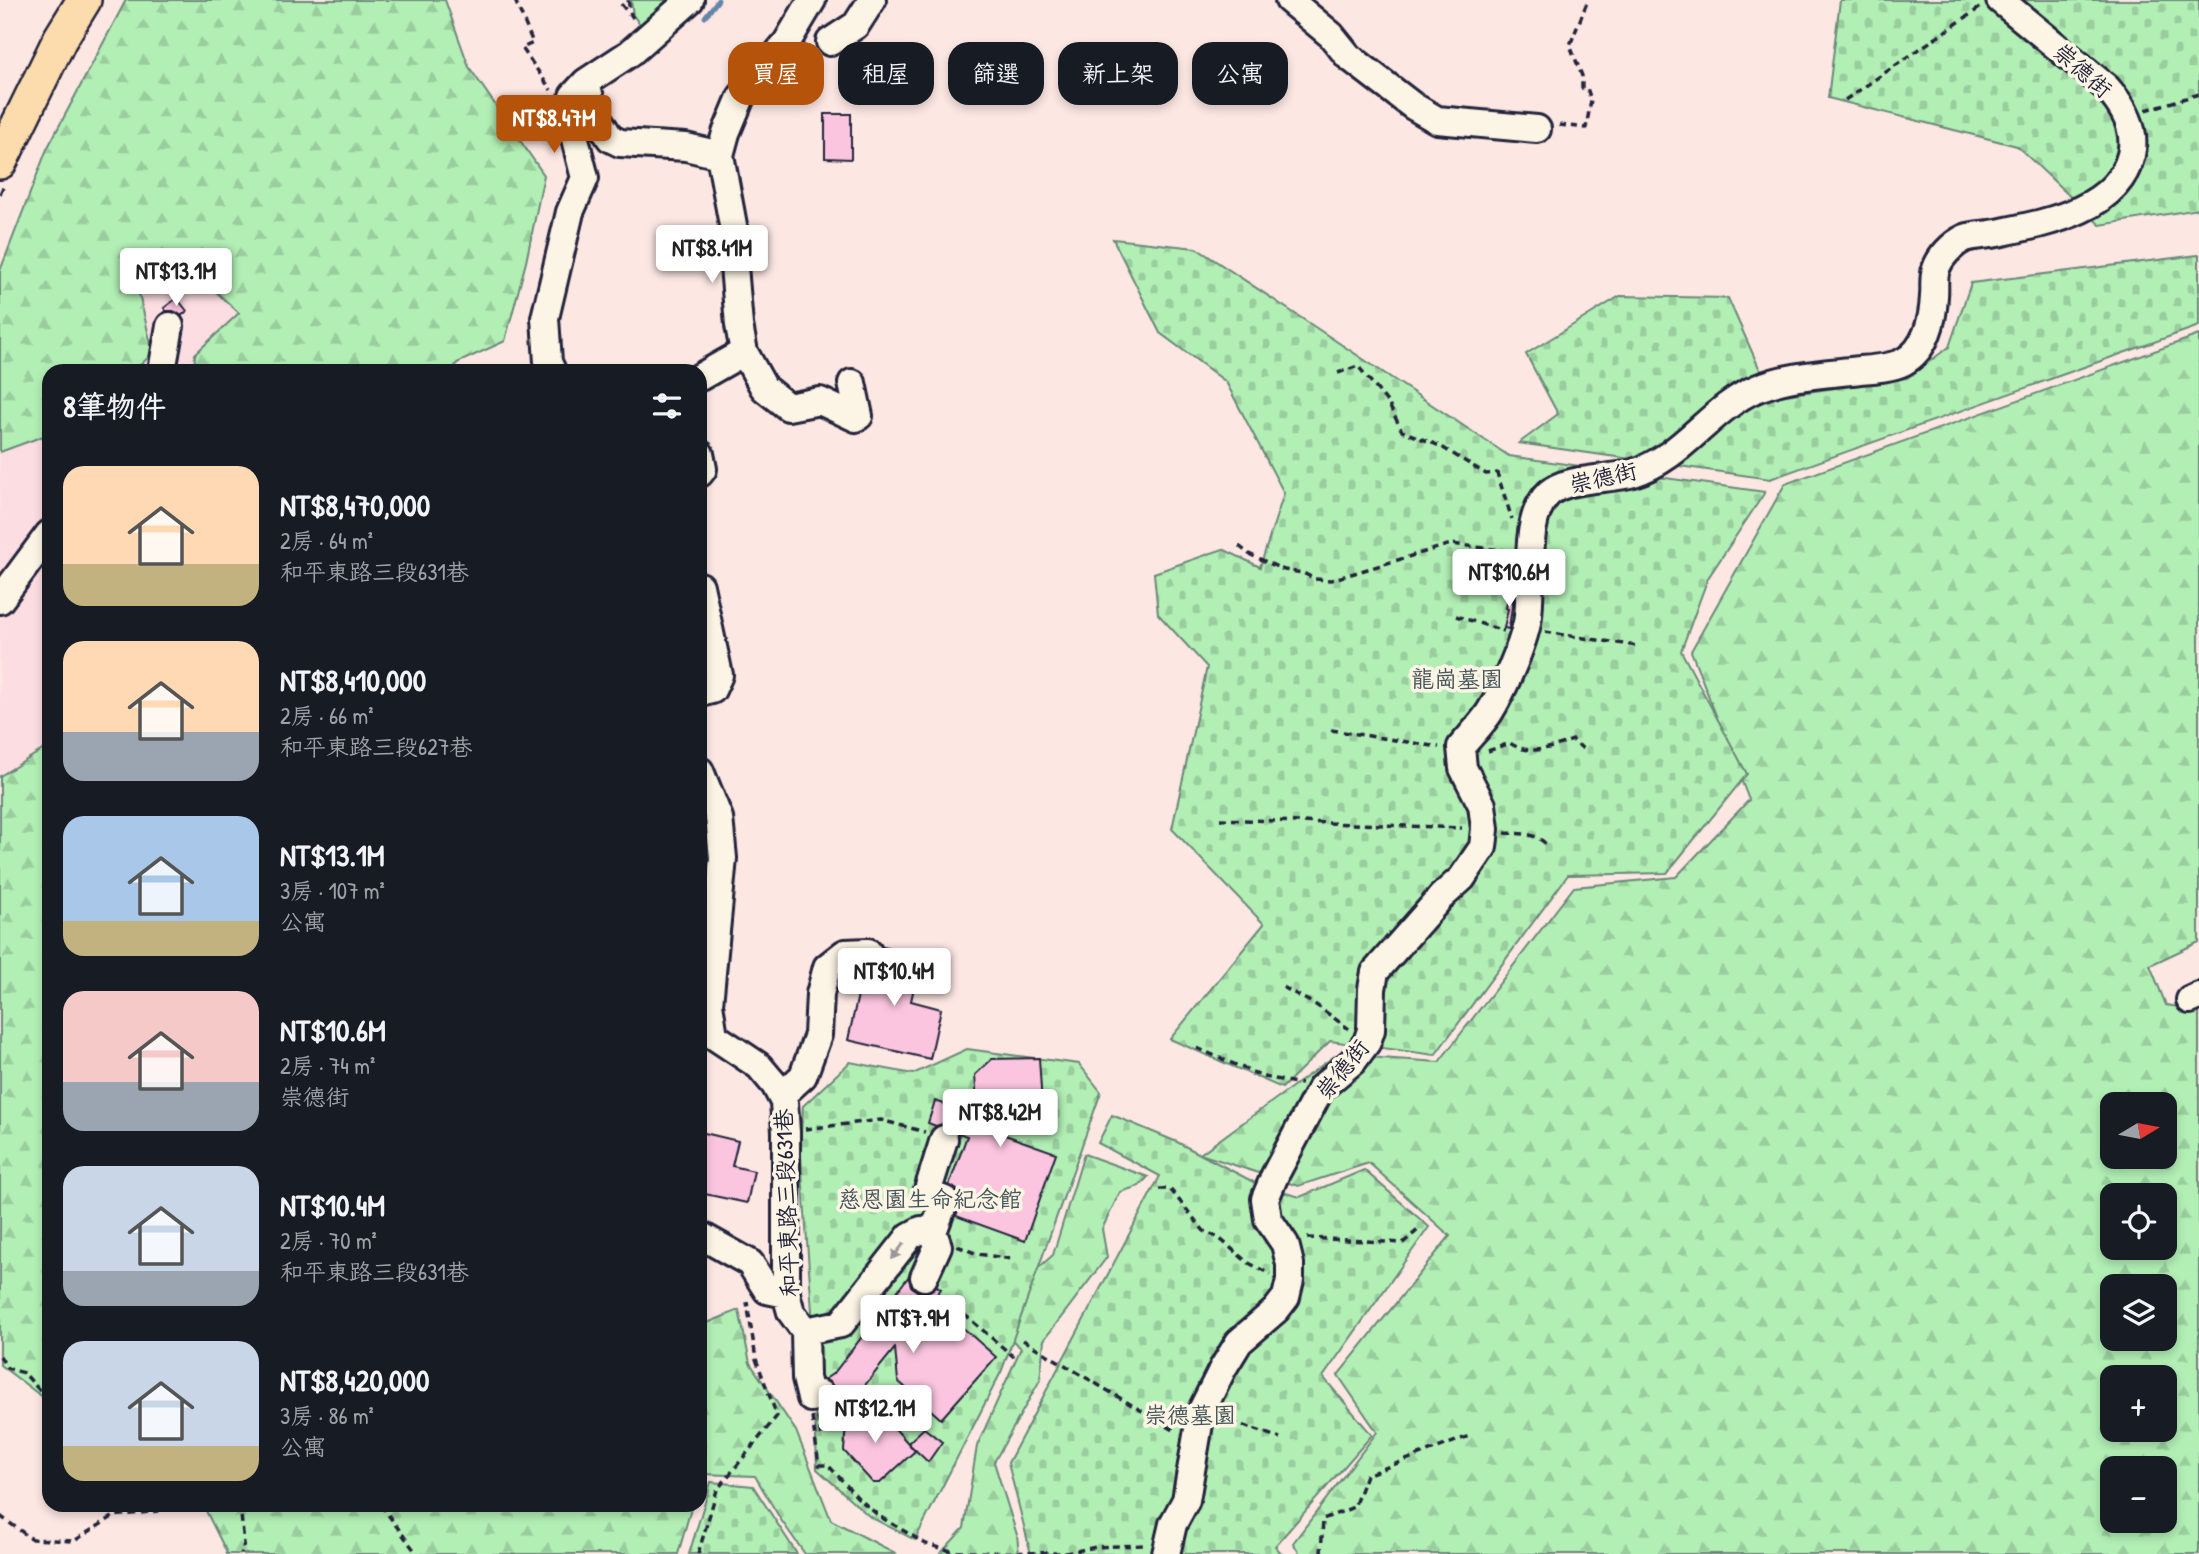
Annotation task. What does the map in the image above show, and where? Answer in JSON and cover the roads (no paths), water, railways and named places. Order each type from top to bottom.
[{"type":"main road","points":[[0,162],[60,39],[84,0]]},
{"type":"street","points":[[549,364],[545,318],[570,212],[584,178],[570,110],[580,89],[630,53],[690,0]]},
{"type":"street","points":[[812,0],[787,42],[741,97],[720,155],[735,236],[734,266],[744,352],[764,388],[788,407],[820,401],[856,418],[859,416],[852,383]]},
{"type":"street","points":[[830,42],[856,25],[872,0]]},
{"type":"street","points":[[1289,0],[1331,35],[1348,56],[1413,106],[1437,120],[1537,129]]},
{"type":"street","name":"崇德街","points":[[1158,1550],[1186,1500],[1201,1412],[1223,1368],[1239,1342],[1276,1310],[1286,1297],[1290,1264],[1285,1244],[1268,1219],[1265,1199],[1321,1088],[1353,1061],[1367,1042],[1371,1030],[1375,972],[1441,897],[1462,878],[1495,831],[1452,747],[1488,715],[1525,631],[1531,595],[1532,526],[1538,506],[1551,491],[1567,484],[1635,472],[1662,459],[1741,395],[1761,387],[1779,381],[1903,362],[1920,347],[1931,322],[1935,270],[1947,251],[1965,238],[2032,225],[2090,206],[2106,193],[2129,162],[2133,148],[2127,116],[2120,103],[2106,87],[2000,0]]},
{"type":"street","points":[[580,89],[610,138],[620,144],[686,147],[720,155]]},
{"type":"street","points":[[163,364],[170,326]]},
{"type":"street","points":[[707,373],[744,352]]},
{"type":"street","points":[[0,600],[42,543]]},
{"type":"street","points":[[707,619],[719,675],[712,690],[707,691]]},
{"type":"street","name":"和平東路三段631巷","points":[[707,788],[719,818],[723,858],[709,1004],[710,1021],[713,1036],[759,1066],[775,1085],[784,1102],[786,1132],[776,1292],[805,1332],[806,1378],[816,1406]]},
{"type":"street","points":[[781,1096],[803,1076],[818,1035],[820,994],[827,967],[845,953],[868,952]]},
{"type":"street","points":[[924,1277],[943,1238],[946,1200],[927,1193],[944,1139]]},
{"type":"street","points":[[805,1332],[841,1324],[910,1236],[921,1230],[943,1238]]},
{"type":"street","points":[[707,1239],[750,1263],[776,1292]]},
{"type":"waterway","points":[[705,17],[718,0]]},
{"type":"park label","name":"龍崗墓園","points":[[1457,678]]},
{"type":"park label","name":"慈恩園生命紀念館","points":[[930,1198]]},
{"type":"park label","name":"崇德墓園","points":[[1190,1414]]}]
